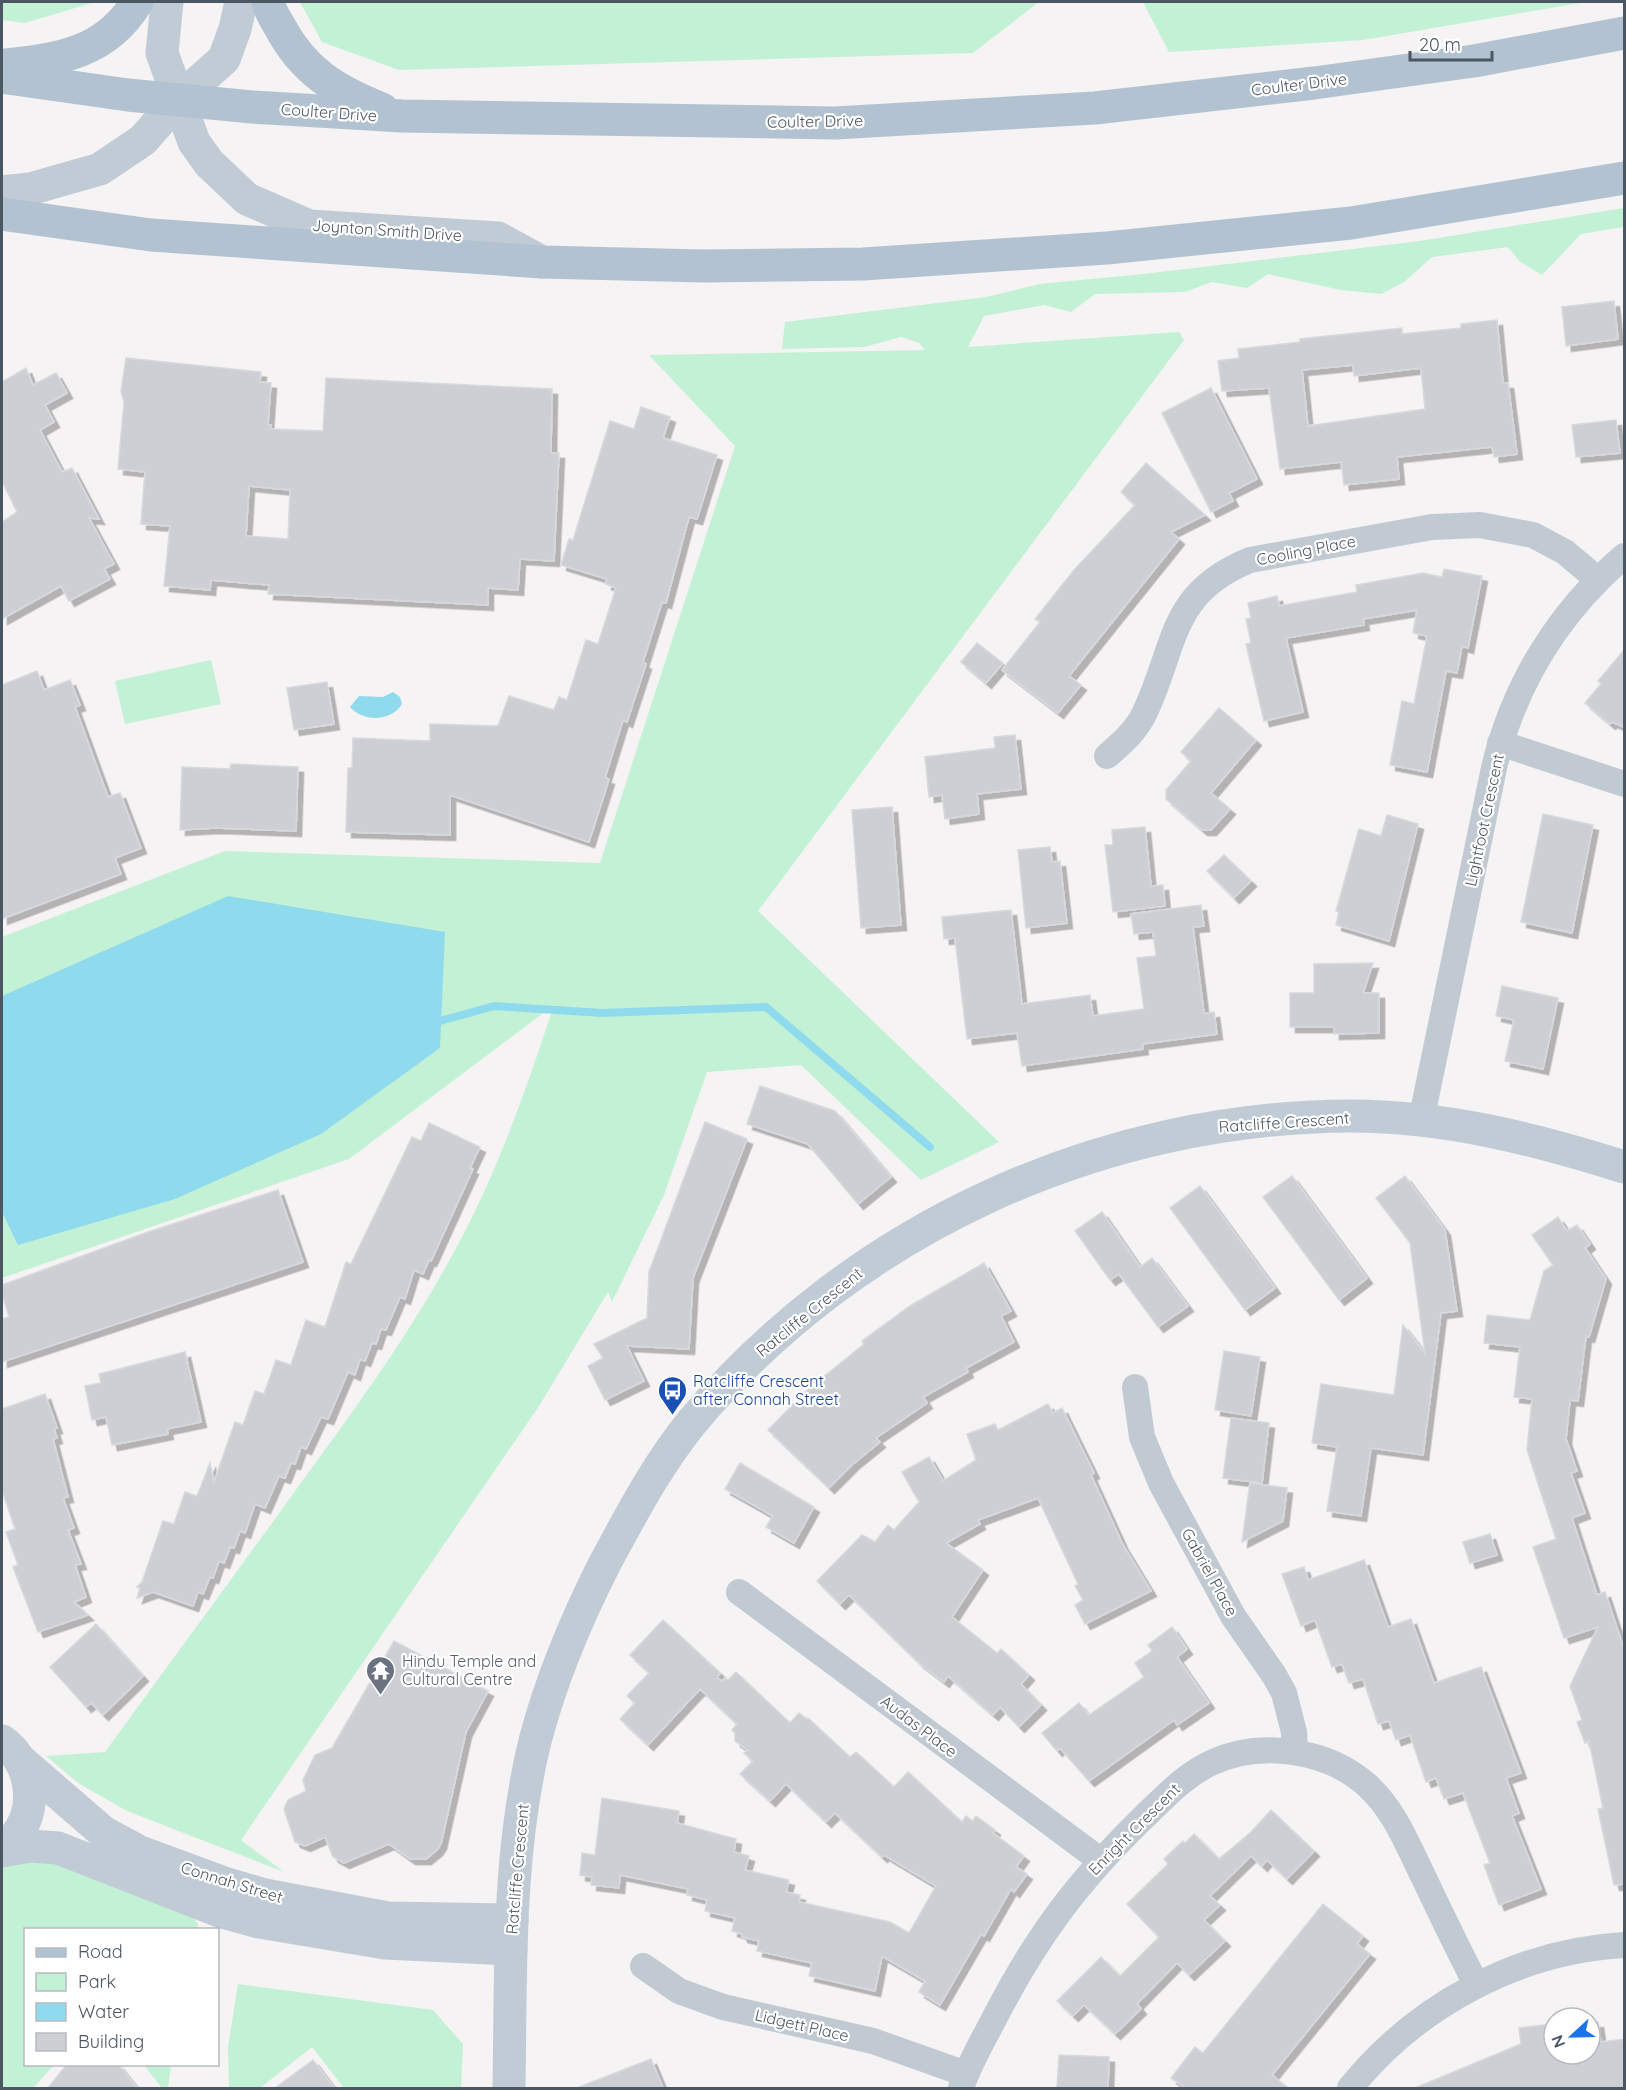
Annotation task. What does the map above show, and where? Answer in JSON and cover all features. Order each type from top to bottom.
[{"type":"main road","points":[[2,66],[59,59],[91,46],[113,30],[137,2]]},
{"type":"main road","points":[[268,2],[287,41],[308,68],[355,98],[402,116]]},
{"type":"main road","name":"Coulter Drive","points":[[2,77],[179,99],[402,116],[835,123],[1095,108],[1314,83],[1451,64],[1624,33]]},
{"type":"main road","points":[[2,214],[151,235],[542,262],[703,266],[851,264],[1107,248],[1351,223],[1624,178]]},
{"type":"street","name":"Joynton Smith Drive","points":[[167,2],[162,53],[194,142],[209,164],[247,199],[309,226],[498,238],[542,262]]},
{"type":"street","points":[[2,192],[30,189],[100,169],[143,140],[179,99],[224,60],[242,2]]},
{"type":"street","name":"Cooling Place","points":[[1107,756],[1129,736],[1145,712],[1176,624],[1184,610],[1206,586],[1234,567],[1250,560],[1432,527],[1480,525],[1533,535],[1565,552],[1597,579]]},
{"type":"street","name":"Lightfoot Crescent","points":[[1421,1121],[1500,743],[1507,721],[1538,657],[1565,617],[1597,579],[1624,556]]},
{"type":"street","points":[[1500,743],[1624,783]]},
{"type":"street","name":"Ratcliffe Crescent","points":[[509,2088],[511,1934],[519,1817],[535,1740],[560,1663],[578,1620],[633,1510],[690,1425],[766,1343],[865,1267],[929,1226],[994,1192],[1063,1164],[1118,1147],[1195,1130],[1278,1119],[1354,1116],[1421,1121],[1467,1126],[1556,1145],[1624,1167]]},
{"type":"street","name":"Gabriel Place","points":[[1135,1387],[1142,1437],[1161,1483],[1233,1616],[1275,1675],[1284,1693],[1294,1732],[1295,1752]]},
{"type":"street","name":"Audas Place","points":[[739,1592],[1100,1860]]},
{"type":"street","name":"Enright Crescent","points":[[964,2081],[1023,1963],[1059,1911],[1100,1860],[1179,1784],[1209,1764],[1225,1757],[1261,1750],[1295,1752],[1316,1757],[1352,1775],[1368,1786],[1393,1815],[1476,1984]]},
{"type":"street","points":[[2,1850],[18,1833],[29,1809],[29,1784],[11,1751]]},
{"type":"street","name":"Connah Street","points":[[11,1751],[103,1832],[140,1852],[224,1883],[265,1895],[388,1918],[511,1934]]},
{"type":"street","name":"Connah Street","points":[[2,1850],[30,1846],[58,1848],[219,1911],[259,1922],[385,1943],[511,1934]]},
{"type":"street","points":[[1350,2088],[1413,2028],[1476,1984],[1506,1971],[1568,1952],[1624,1945]]},
{"type":"street","name":"Lidgett Place","points":[[643,1966],[679,1991],[723,2007],[873,2041],[964,2081]]},
{"type":"green space","points":[[2,2],[95,2],[25,23],[2,20]]},
{"type":"green space","points":[[300,2],[1039,2],[973,53],[399,70],[322,42]]},
{"type":"green space","points":[[1143,2],[1586,2],[1363,40],[1169,52]]},
{"type":"green space","points":[[1624,208],[1624,227],[1581,234],[1542,275],[1519,261],[1508,247],[1432,257],[1404,282],[1381,294],[1341,290],[1268,274],[1247,288],[1212,282],[1185,292],[1095,294],[1071,312],[1044,305],[984,316],[968,347],[1179,332],[1184,340],[758,911],[999,1142],[921,1180],[801,1065],[707,1072],[664,1195],[612,1302],[608,1292],[539,1406],[241,1840],[284,1872],[127,1811],[78,1783],[46,1756],[105,1752],[385,1365],[444,1270],[476,1209],[513,1123],[554,1005],[349,1159],[2,1278],[2,937],[225,851],[600,863],[735,446],[649,355],[925,350],[919,343],[901,337],[864,347],[782,349],[785,322],[986,297],[1040,284],[1420,241]]},
{"type":"green space","points":[[211,660],[221,704],[125,724],[115,681]]},
{"type":"green space","points":[[46,1852],[183,1905],[198,1924],[197,1928],[24,1928],[24,2066],[53,2066],[33,2088],[2,2088],[2,1862]]},
{"type":"green space","points":[[238,1984],[433,2010],[463,2044],[461,2088],[344,2088],[312,2047],[260,2088],[229,2088],[228,2047]]},
{"type":"green space","points":[[145,2066],[171,2066],[168,2088],[162,2088]]},
{"type":"water","points":[[393,692],[400,697],[402,704],[397,710],[384,717],[362,715],[350,707],[359,696],[383,697]]},
{"type":"water","points":[[228,896],[445,932],[440,1048],[321,1134],[175,1199],[18,1245],[2,1212],[2,996]]},
{"type":"building","points":[[1614,301],[1618,339],[1566,346],[1562,307]]},
{"type":"building","points":[[1497,320],[1503,383],[1508,383],[1517,454],[1494,457],[1492,447],[1397,457],[1399,479],[1344,485],[1341,462],[1280,469],[1269,388],[1222,391],[1218,361],[1239,358],[1238,349],[1300,342],[1300,339],[1402,328],[1402,334],[1461,328],[1461,324]],"holes":[[[1353,365],[1354,376],[1421,368],[1425,409],[1308,426],[1302,370]]]},
{"type":"building","points":[[126,358],[261,372],[260,382],[271,383],[268,425],[271,425],[270,429],[323,431],[326,378],[552,389],[551,453],[559,453],[554,561],[520,559],[518,590],[488,588],[488,605],[268,594],[269,585],[211,580],[210,590],[164,586],[170,526],[141,524],[145,472],[118,469],[124,402],[121,391]],"holes":[[[249,486],[290,490],[288,539],[246,536]]]},
{"type":"building","points":[[26,368],[33,385],[56,373],[67,393],[45,405],[54,422],[40,430],[62,472],[72,468],[99,519],[89,518],[114,564],[104,569],[110,579],[69,601],[61,586],[2,619],[2,522],[17,512],[2,481],[2,382]]},
{"type":"building","points":[[1211,388],[1257,479],[1229,493],[1233,501],[1211,512],[1162,413]]},
{"type":"building","points":[[641,407],[670,417],[663,438],[717,455],[697,519],[689,517],[666,603],[662,602],[643,662],[646,664],[627,722],[623,720],[605,778],[609,779],[589,842],[450,795],[450,835],[346,832],[348,768],[352,768],[353,738],[430,741],[430,724],[498,726],[509,696],[554,710],[559,697],[567,700],[586,640],[598,644],[616,588],[606,584],[607,579],[561,565],[569,539],[573,540],[610,421],[634,429]]},
{"type":"building","points":[[1616,420],[1620,453],[1576,457],[1572,425]]},
{"type":"building","points":[[1146,463],[1205,515],[1171,532],[1179,539],[1069,676],[1081,685],[1058,713],[1002,670],[1040,622],[1035,619],[1074,570],[1135,505],[1121,492]]},
{"type":"building","points":[[1444,569],[1482,576],[1468,648],[1462,646],[1457,673],[1446,671],[1427,772],[1390,765],[1402,701],[1414,704],[1427,636],[1413,633],[1417,610],[1363,619],[1364,625],[1286,638],[1303,712],[1264,721],[1246,644],[1251,643],[1246,619],[1251,618],[1248,603],[1277,596],[1279,606],[1357,592],[1356,585],[1423,573],[1442,577]]},
{"type":"building","points":[[977,643],[1003,663],[986,683],[961,662]]},
{"type":"building","points":[[1624,650],[1624,727],[1612,722],[1610,724],[1585,703],[1601,684],[1598,681]]},
{"type":"building","points":[[37,671],[44,690],[70,680],[80,705],[75,707],[108,797],[120,793],[141,848],[115,858],[121,874],[2,919],[2,685]]},
{"type":"building","points":[[327,682],[334,724],[294,730],[287,688]]},
{"type":"building","points":[[1219,708],[1256,740],[1211,793],[1230,809],[1211,830],[1202,830],[1166,799],[1166,790],[1191,761],[1181,752]]},
{"type":"building","points":[[1015,735],[1021,789],[977,794],[979,814],[945,819],[942,795],[929,797],[925,757],[995,748],[994,737]]},
{"type":"building","points":[[231,764],[298,767],[296,831],[215,828],[180,830],[182,767],[230,769]]},
{"type":"building","points":[[892,807],[901,925],[861,928],[852,810]]},
{"type":"building","points":[[1543,814],[1593,825],[1572,933],[1521,922]]},
{"type":"building","points":[[1387,815],[1418,824],[1389,941],[1336,925],[1339,912],[1336,911],[1359,829],[1381,836]]},
{"type":"building","points":[[1145,827],[1151,886],[1163,885],[1165,906],[1113,912],[1105,845],[1113,845],[1112,830]]},
{"type":"building","points":[[1050,847],[1052,862],[1060,861],[1067,923],[1026,928],[1018,850]]},
{"type":"building","points":[[1224,855],[1251,881],[1234,898],[1207,871]]},
{"type":"building","points":[[1201,905],[1204,926],[1193,927],[1204,1014],[1214,1012],[1217,1034],[1142,1044],[1143,1049],[1022,1066],[1017,1033],[967,1039],[955,938],[944,939],[942,917],[1011,910],[1022,1004],[1090,995],[1093,1016],[1144,1009],[1137,958],[1156,956],[1153,932],[1134,934],[1131,914]]},
{"type":"building","points":[[1373,963],[1363,993],[1379,993],[1379,1033],[1334,1034],[1334,1027],[1290,1027],[1290,993],[1314,993],[1314,964]]},
{"type":"building","points":[[1502,986],[1558,998],[1543,1069],[1505,1061],[1514,1020],[1496,1016]]},
{"type":"building","points":[[760,1086],[835,1111],[891,1177],[858,1204],[808,1144],[747,1124]]},
{"type":"building","points":[[705,1122],[747,1139],[693,1278],[689,1349],[627,1346],[644,1381],[605,1400],[588,1366],[603,1358],[594,1344],[647,1318],[649,1272]]},
{"type":"building","points":[[429,1123],[480,1147],[470,1168],[473,1169],[431,1261],[429,1260],[423,1274],[414,1270],[405,1299],[400,1297],[386,1330],[381,1329],[376,1344],[372,1343],[365,1361],[360,1359],[355,1375],[348,1372],[328,1419],[321,1417],[306,1449],[301,1447],[295,1464],[291,1463],[285,1478],[279,1476],[265,1508],[255,1504],[245,1533],[240,1531],[234,1548],[230,1547],[224,1563],[219,1561],[213,1578],[210,1577],[203,1594],[198,1592],[193,1606],[153,1592],[137,1598],[140,1588],[137,1587],[142,1582],[163,1521],[174,1524],[185,1492],[197,1496],[210,1463],[214,1482],[235,1422],[243,1425],[255,1391],[264,1394],[276,1360],[291,1365],[306,1320],[325,1327],[346,1262],[351,1264],[412,1137],[421,1141]]},
{"type":"building","points":[[1292,1176],[1367,1278],[1339,1300],[1263,1197]]},
{"type":"building","points":[[1405,1176],[1445,1230],[1457,1311],[1441,1313],[1423,1455],[1371,1448],[1361,1516],[1327,1511],[1337,1447],[1312,1443],[1321,1384],[1394,1395],[1403,1325],[1425,1353],[1410,1243],[1376,1198]]},
{"type":"building","points":[[1200,1186],[1275,1288],[1245,1310],[1170,1208]]},
{"type":"building","points":[[278,1190],[303,1262],[2,1362],[2,1319],[9,1317],[2,1294],[2,1285],[148,1232]]},
{"type":"building","points":[[1102,1212],[1140,1267],[1152,1258],[1188,1306],[1158,1327],[1119,1274],[1110,1280],[1075,1231]]},
{"type":"building","points":[[1558,1217],[1567,1231],[1577,1225],[1590,1244],[1585,1248],[1606,1279],[1589,1337],[1586,1336],[1578,1401],[1570,1400],[1566,1439],[1577,1471],[1571,1473],[1585,1513],[1572,1518],[1597,1595],[1605,1592],[1624,1649],[1624,1884],[1614,1885],[1598,1809],[1603,1808],[1589,1741],[1585,1743],[1577,1722],[1582,1720],[1570,1686],[1598,1627],[1564,1638],[1533,1547],[1556,1539],[1527,1450],[1532,1399],[1514,1397],[1520,1347],[1484,1343],[1487,1315],[1530,1320],[1544,1271],[1553,1265],[1532,1235]]},
{"type":"building","points":[[984,1263],[1011,1311],[1001,1316],[1014,1342],[966,1368],[968,1372],[923,1397],[927,1403],[876,1438],[880,1442],[829,1488],[768,1430],[806,1391],[864,1344],[862,1341],[910,1306]]},
{"type":"building","points":[[1224,1351],[1260,1357],[1251,1416],[1215,1410]]},
{"type":"building","points":[[185,1352],[201,1422],[167,1429],[168,1434],[112,1445],[106,1417],[92,1420],[85,1386],[101,1383],[99,1374]]},
{"type":"building","points":[[45,1394],[57,1428],[54,1429],[57,1438],[53,1439],[68,1497],[63,1498],[74,1528],[68,1530],[81,1564],[75,1565],[86,1597],[74,1602],[88,1615],[38,1632],[13,1567],[18,1565],[6,1532],[15,1529],[2,1490],[2,1409]]},
{"type":"building","points":[[1048,1404],[1053,1413],[1062,1408],[1094,1473],[1091,1475],[1123,1545],[1151,1591],[1085,1624],[1075,1605],[1083,1600],[1075,1586],[1078,1584],[1038,1498],[978,1520],[980,1524],[946,1543],[983,1570],[952,1617],[997,1653],[1001,1649],[1029,1675],[1021,1684],[1041,1705],[1019,1727],[1000,1707],[993,1715],[948,1676],[944,1682],[919,1663],[849,1595],[840,1604],[817,1581],[862,1535],[875,1542],[888,1525],[894,1530],[919,1502],[902,1472],[929,1457],[943,1481],[976,1460],[967,1434],[995,1424],[998,1430]]},
{"type":"building","points":[[1231,1418],[1269,1423],[1262,1483],[1223,1478]]},
{"type":"building","points":[[740,1463],[814,1507],[794,1543],[766,1527],[773,1516],[725,1489]]},
{"type":"building","points":[[1250,1483],[1287,1488],[1283,1521],[1242,1542]]},
{"type":"building","points":[[1490,1534],[1497,1555],[1470,1563],[1463,1542]]},
{"type":"building","points":[[1364,1560],[1388,1627],[1411,1619],[1434,1683],[1481,1667],[1521,1773],[1506,1778],[1519,1813],[1512,1816],[1541,1889],[1499,1905],[1484,1865],[1490,1863],[1463,1793],[1444,1799],[1436,1778],[1426,1782],[1410,1735],[1396,1740],[1389,1721],[1378,1724],[1363,1679],[1349,1683],[1342,1664],[1332,1667],[1315,1620],[1301,1626],[1282,1574],[1304,1567],[1308,1580]]},
{"type":"building","points":[[663,1620],[720,1673],[717,1678],[722,1681],[725,1678],[728,1680],[736,1672],[790,1723],[799,1713],[808,1718],[850,1757],[856,1752],[894,1787],[908,1772],[962,1822],[966,1816],[973,1821],[976,1816],[995,1830],[993,1833],[1024,1856],[1016,1867],[1027,1874],[1014,1892],[1011,1889],[984,1936],[981,1934],[940,2005],[919,1992],[925,1981],[882,1956],[875,1991],[809,1976],[812,1963],[757,1951],[759,1941],[742,1937],[742,1934],[732,1931],[735,1918],[705,1911],[707,1900],[687,1895],[688,1889],[620,1875],[619,1888],[591,1885],[592,1877],[580,1875],[582,1853],[595,1855],[602,1798],[679,1811],[677,1823],[736,1839],[734,1852],[749,1856],[745,1870],[789,1880],[786,1892],[800,1895],[799,1902],[890,1922],[909,1933],[936,1886],[884,1855],[882,1857],[835,1813],[826,1822],[786,1784],[770,1801],[740,1774],[753,1761],[744,1753],[748,1750],[735,1741],[735,1733],[732,1730],[737,1724],[700,1689],[648,1745],[620,1719],[635,1703],[627,1696],[649,1673],[630,1655]]},
{"type":"building","points":[[96,1624],[143,1676],[103,1715],[91,1703],[86,1707],[50,1667]]},
{"type":"building","points":[[1172,1627],[1187,1649],[1177,1657],[1209,1703],[1177,1725],[1174,1720],[1089,1781],[1060,1748],[1057,1751],[1042,1733],[1079,1703],[1089,1715],[1144,1677],[1135,1663],[1152,1651],[1148,1645]]},
{"type":"building","points":[[394,1641],[488,1691],[466,1732],[441,1844],[437,1850],[426,1859],[410,1859],[389,1844],[344,1863],[333,1857],[325,1837],[305,1846],[295,1842],[284,1809],[288,1800],[306,1791],[303,1780],[315,1755],[332,1748]]},
{"type":"building","points":[[1271,1810],[1314,1851],[1287,1879],[1267,1860],[1262,1866],[1251,1856],[1210,1896],[1220,1905],[1204,1920],[1225,1941],[1189,1975],[1177,1963],[1137,2004],[1141,2009],[1115,2034],[1084,2005],[1073,2016],[1057,2001],[1101,1957],[1120,1976],[1159,1937],[1127,1904],[1168,1864],[1164,1859],[1183,1841],[1185,1843],[1194,1834],[1219,1859],[1251,1832]]},
{"type":"building","points":[[1323,1904],[1363,1936],[1357,1944],[1370,1954],[1272,2075],[1288,2088],[1186,2088],[1171,2078],[1195,2047],[1203,2053]]},
{"type":"building","points":[[1542,2025],[1542,2066],[1602,2066],[1602,2042],[1624,2039],[1624,2088],[1415,2088],[1521,2044],[1519,2028]]},
{"type":"building","points":[[1059,2055],[1109,2057],[1108,2088],[1057,2088]]},
{"type":"building","points":[[651,2059],[663,2088],[579,2088],[579,2087]]},
{"type":"building","points":[[313,2060],[334,2088],[275,2088]]},
{"type":"building","points":[[65,2066],[120,2066],[137,2088],[48,2088]]},
{"type":"waterway","points":[[433,1023],[494,1006],[603,1013],[766,1007],[930,1147]]},
{"type":"place","name":"Ratcliffe Crescent after Connah Street","points":[[672,1416]]},
{"type":"place","name":"Hindu Temple and Cultural Centre","points":[[381,1696]]}]
